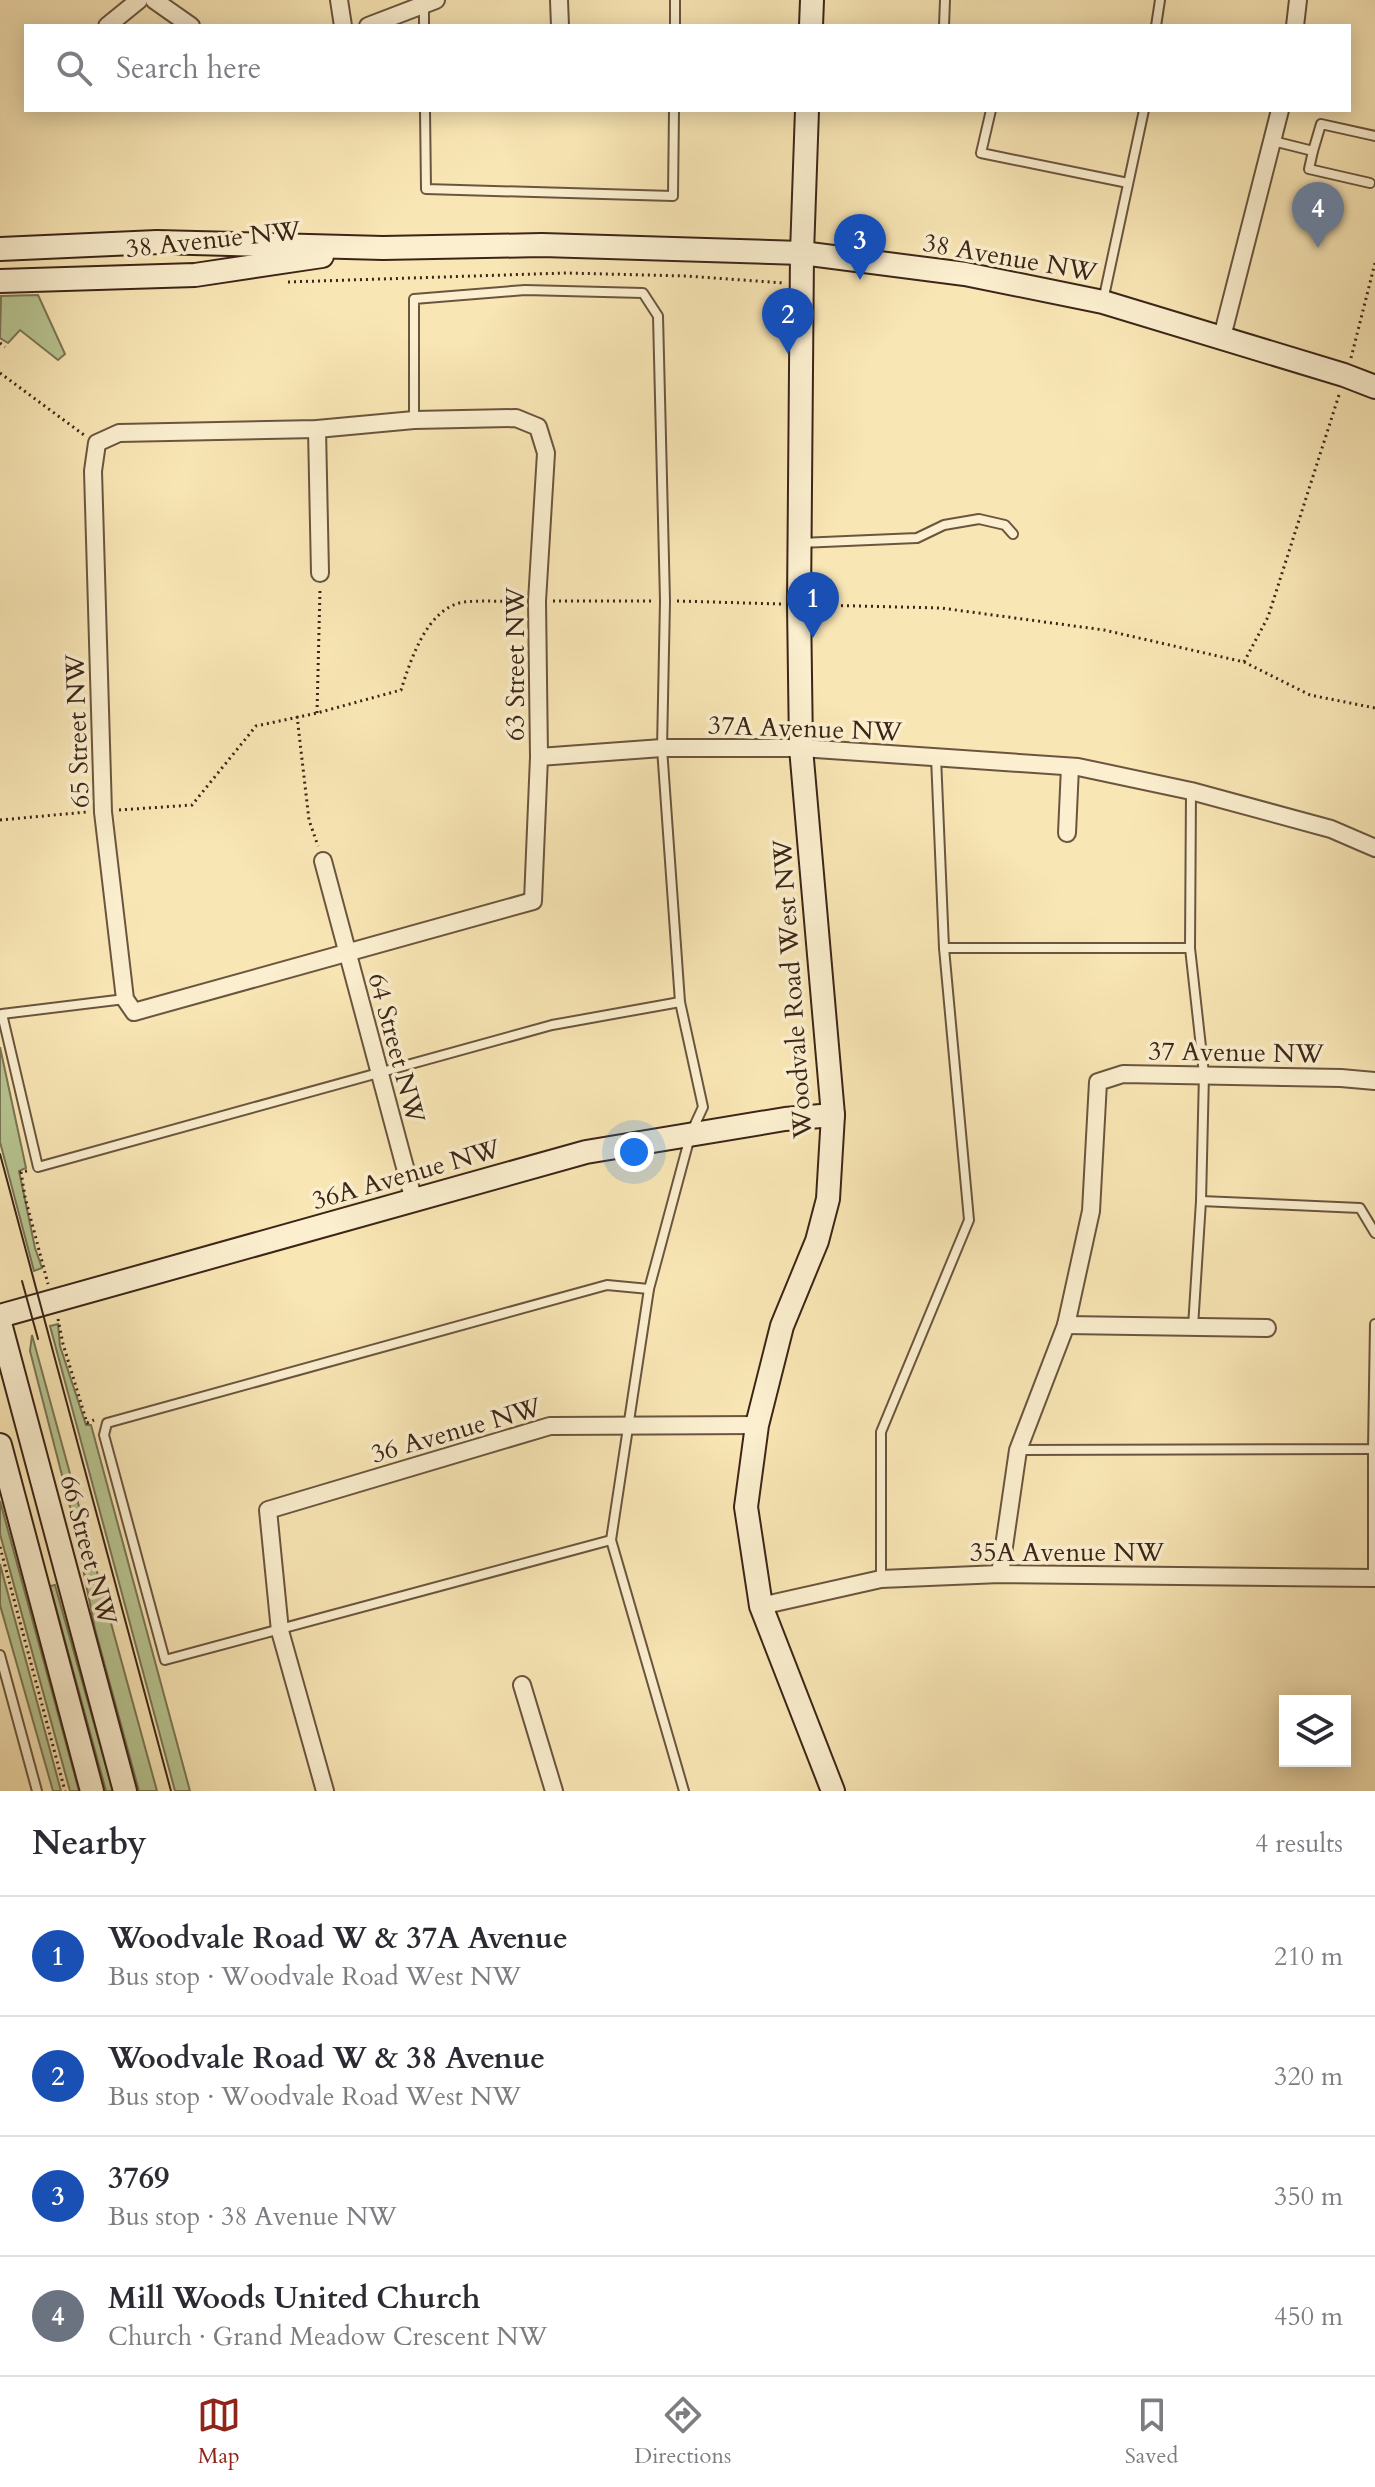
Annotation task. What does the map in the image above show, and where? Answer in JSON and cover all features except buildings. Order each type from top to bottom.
[{"type":"street","points":[[109,24],[139,0]]},
{"type":"street","points":[[154,0],[188,24]]},
{"type":"street","points":[[339,0],[343,24]]},
{"type":"street","points":[[559,0],[560,24]]},
{"type":"street","points":[[811,24],[812,0]]},
{"type":"street","points":[[1295,24],[1298,0]]},
{"type":"street","points":[[373,24],[430,1]]},
{"type":"street","name":"Woodvale Road West NW","points":[[807,112],[799,543],[801,748],[833,1115],[828,1199],[817,1241],[782,1326],[757,1425],[746,1507],[761,1606],[833,1791]]},
{"type":"street","points":[[1222,337],[1280,112]]},
{"type":"street","name":"38 Avenue NW","points":[[0,249],[157,242],[383,248],[542,245],[802,253],[965,274],[1103,302],[1375,387]]},
{"type":"street","name":"38 Avenue NW","points":[[0,281],[195,275],[383,248]]},
{"type":"street","name":"63 Street NW","points":[[347,953],[533,901],[539,757],[537,601],[546,453],[538,427],[516,418],[414,420]]},
{"type":"street","points":[[97,443],[119,433],[317,429],[414,420]]},
{"type":"street","points":[[317,429],[320,573]]},
{"type":"street","name":"65 Street NW","points":[[97,443],[93,471],[103,812],[129,1006]]},
{"type":"street","name":"37A Avenue NW","points":[[539,757],[662,748],[801,748],[1070,767],[1191,791],[1331,829],[1375,848]]},
{"type":"street","points":[[1067,833],[1070,767]]},
{"type":"street","points":[[129,1006],[347,953],[323,861]]},
{"type":"street","name":"64 Street NW","points":[[347,953],[414,1201]]},
{"type":"street","name":"37 Avenue NW","points":[[1066,1325],[1091,1211],[1094,1105],[1098,1082],[1123,1074],[1375,1081]]},
{"type":"street","name":"36A Avenue NW","points":[[0,1316],[586,1152],[691,1133],[833,1115]]},
{"type":"street","name":"66 Street NW","points":[[0,1323],[125,1791]]},
{"type":"street","points":[[1000,1574],[1018,1450],[1066,1325],[1267,1328]]},
{"type":"street","name":"36 Avenue NW","points":[[280,1631],[268,1510],[550,1426],[757,1425]]},
{"type":"street","points":[[0,1445],[92,1791]]},
{"type":"street","name":"35A Avenue NW","points":[[761,1606],[881,1579],[1000,1574],[1374,1578]]},
{"type":"street","points":[[280,1631],[325,1791]]},
{"type":"street","points":[[522,1685],[554,1791]]},
{"type":"lane","points":[[675,0],[675,24]]},
{"type":"lane","points":[[944,24],[945,0]]},
{"type":"lane","points":[[1156,24],[1160,0]]},
{"type":"lane","points":[[424,24],[430,1]]},
{"type":"lane","points":[[425,112],[426,189],[673,196],[674,112]]},
{"type":"lane","points":[[991,112],[981,153],[1128,183]]},
{"type":"lane","points":[[1103,302],[1144,112]]},
{"type":"lane","points":[[1370,183],[1309,169],[1321,124],[1375,136]]},
{"type":"lane","points":[[1273,141],[1313,151]]},
{"type":"lane","points":[[414,420],[414,299],[525,290],[643,293],[658,316],[665,601],[662,748],[680,1002],[703,1107],[691,1133],[649,1289],[611,1540],[684,1791]]},
{"type":"lane","points":[[799,543],[917,538],[944,525],[979,519],[1005,525],[1013,534]]},
{"type":"lane","points":[[881,1579],[881,1432],[969,1220],[944,948],[936,756]]},
{"type":"lane","points":[[1191,791],[1190,948],[1204,1074],[1201,1201],[1193,1328]]},
{"type":"lane","points":[[944,948],[1190,948]]},
{"type":"lane","points":[[129,1006],[2,1014],[38,1167],[552,1025],[680,1002]]},
{"type":"lane","points":[[1201,1201],[1360,1208],[1375,1233]]},
{"type":"lane","points":[[611,1540],[165,1660],[104,1435],[107,1423],[607,1285],[649,1289]]},
{"type":"lane","points":[[1374,1578],[1375,1324]]},
{"type":"lane","points":[[1018,1450],[1373,1449]]},
{"type":"lane","points":[[0,1655],[37,1791]]},
{"type":"path","points":[[1244,662],[1273,603],[1355,348],[1375,263]]},
{"type":"path","points":[[276,283],[582,273],[802,284]]},
{"type":"path","points":[[0,343],[5,347]]},
{"type":"path","points":[[0,373],[97,443]]},
{"type":"path","points":[[317,713],[320,573]]},
{"type":"path","points":[[0,820],[192,805],[256,726],[401,690],[410,661],[432,620],[461,602],[665,601],[941,608],[1104,630],[1244,662],[1310,695],[1375,708]]},
{"type":"path","points":[[297,716],[309,820],[323,861]]},
{"type":"path","points":[[27,1171],[21,1172],[24,1191],[48,1284]]},
{"type":"path","points":[[56,1311],[87,1423],[98,1419],[107,1423]]},
{"type":"path","points":[[0,1547],[65,1791]]},
{"type":"green space","points":[[38,295],[65,354],[58,360],[20,330],[8,343],[0,338],[1,296]]},
{"type":"green space","points":[[0,1047],[26,1168],[19,1171],[42,1268],[34,1271],[0,1142]]},
{"type":"green space","points":[[58,1324],[60,1346],[86,1425],[91,1425],[190,1791],[175,1791],[50,1326]]},
{"type":"green space","points":[[32,1335],[157,1791],[139,1791],[95,1629],[73,1518],[30,1351]]},
{"type":"green space","points":[[0,1501],[79,1791],[70,1791],[0,1534]]},
{"type":"green space","points":[[0,1564],[61,1791],[53,1791],[0,1605]]},
{"type":"green space","points":[[55,1585],[113,1791],[106,1791],[50,1586]]},
{"type":"tram line","points":[[0,1154],[171,1791]]},
{"type":"tram line","points":[[22,1281],[38,1339]]},
{"type":"place","name":"Mill Woods United Church","points":[[1318,248]]},
{"type":"place","name":"3769","points":[[860,280]]},
{"type":"place","name":"Woodvale Road W & 38 Avenue","points":[[788,354]]},
{"type":"place","name":"Woodvale Road W & 37A Avenue","points":[[813,638]]}]
